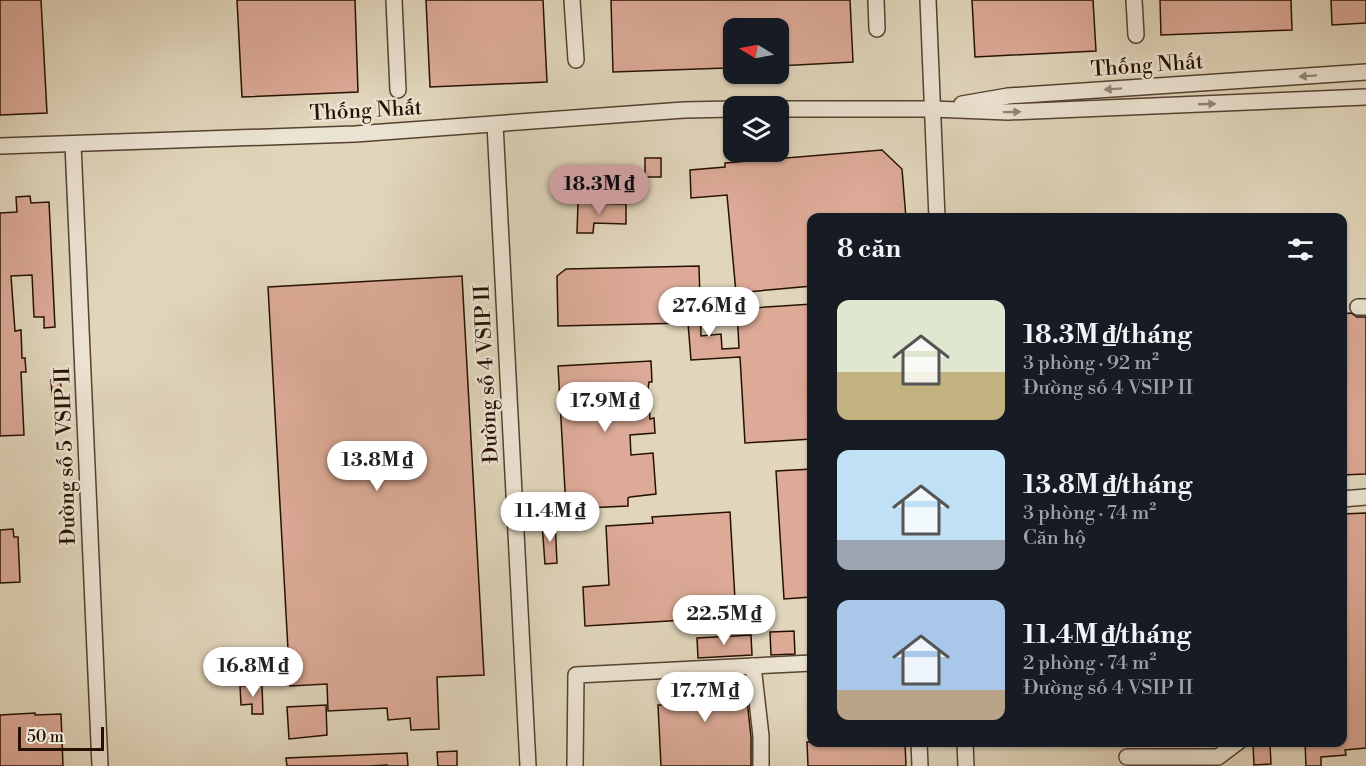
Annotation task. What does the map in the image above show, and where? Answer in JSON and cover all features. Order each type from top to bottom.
[{"type":"street","points":[[394,0],[398,90]]},
{"type":"street","points":[[572,0],[576,60]]},
{"type":"street","points":[[876,0],[877,29]]},
{"type":"street","points":[[928,0],[937,213]]},
{"type":"street","points":[[1134,0],[1136,35]]},
{"type":"street","name":"Thống Nhất","points":[[932,109],[1008,96],[1366,72]]},
{"type":"street","name":"Thống Nhất","points":[[789,109],[932,109],[1008,112],[1366,97]]},
{"type":"street","name":"Thống Nhất","points":[[0,146],[355,134],[684,110],[723,110]]},
{"type":"street","name":"Đường số 4 VSIP II","points":[[495,124],[528,766]]},
{"type":"street","name":"Đường số 5 VSIP II","points":[[73,144],[100,766]]},
{"type":"street","points":[[1347,499],[1366,497]]},
{"type":"street","points":[[575,766],[576,675],[807,663]]},
{"type":"street","points":[[753,666],[761,736],[760,766]]},
{"type":"street","points":[[919,747],[920,766]]},
{"type":"street","points":[[964,747],[966,766]]},
{"type":"street","points":[[1127,758],[1218,757],[1232,747]]},
{"type":"building","points":[[0,0],[41,0],[47,113],[0,115]]},
{"type":"building","points":[[237,0],[355,0],[358,92],[242,97]]},
{"type":"building","points":[[426,0],[543,0],[547,82],[430,87]]},
{"type":"building","points":[[611,0],[850,0],[853,62],[789,65],[789,18],[723,18],[723,68],[613,72]]},
{"type":"building","points":[[972,0],[1093,0],[1096,51],[975,57]]},
{"type":"building","points":[[1160,0],[1291,0],[1292,30],[1161,35]]},
{"type":"building","points":[[1331,0],[1366,0],[1366,23],[1332,25]]},
{"type":"building","points":[[882,150],[902,169],[906,213],[807,213],[807,286],[736,293],[727,195],[691,198],[690,170],[725,167],[725,163],[789,162],[789,158]]},
{"type":"building","points":[[645,158],[661,158],[661,177],[645,177]]},
{"type":"building","points":[[30,196],[31,203],[49,202],[55,327],[44,328],[44,317],[34,317],[32,275],[11,276],[15,331],[21,330],[22,358],[25,358],[26,372],[21,372],[24,435],[0,436],[0,213],[17,212],[16,197]]},
{"type":"building","points":[[578,203],[626,204],[626,224],[594,223],[593,233],[577,233]]},
{"type":"building","points":[[699,266],[701,336],[721,334],[722,349],[739,348],[737,309],[807,304],[807,439],[745,443],[740,357],[691,360],[688,323],[558,326],[557,276],[566,269]]},
{"type":"building","points":[[462,276],[484,675],[437,677],[439,729],[411,730],[410,718],[388,720],[387,708],[328,711],[327,684],[290,686],[268,287]]},
{"type":"building","points":[[1347,313],[1366,317],[1366,474],[1347,475]]},
{"type":"building","points":[[651,361],[652,382],[649,382],[648,390],[650,419],[654,418],[655,433],[630,435],[631,455],[653,453],[656,494],[630,497],[628,506],[566,509],[558,366]]},
{"type":"building","points":[[51,380],[60,380],[62,394],[52,395]]},
{"type":"building","points":[[807,469],[807,597],[784,599],[776,471]]},
{"type":"building","points":[[730,512],[736,617],[585,626],[583,587],[609,585],[606,526],[653,523],[652,517]]},
{"type":"building","points":[[1366,513],[1366,748],[1345,750],[1346,755],[1321,757],[1321,766],[1306,766],[1305,747],[1347,747],[1347,514]]},
{"type":"building","points":[[555,522],[557,563],[545,564],[542,523]]},
{"type":"building","points":[[13,529],[14,537],[18,537],[20,582],[0,583],[0,530]]},
{"type":"building","points":[[794,631],[795,654],[771,655],[770,632]]},
{"type":"building","points":[[751,635],[752,655],[698,658],[697,638]]},
{"type":"building","points":[[744,676],[751,737],[751,766],[661,766],[658,705],[664,705],[663,680]]},
{"type":"building","points":[[262,685],[263,714],[252,714],[252,704],[241,705],[240,686]]},
{"type":"building","points":[[326,705],[327,735],[289,739],[287,707]]},
{"type":"building","points":[[35,713],[35,715],[61,714],[63,766],[0,766],[0,715]]},
{"type":"building","points":[[807,747],[905,747],[906,766],[808,766]]},
{"type":"building","points":[[1253,747],[1270,747],[1271,764],[1254,765]]},
{"type":"building","points":[[457,751],[457,766],[438,766],[437,752]]},
{"type":"building","points":[[407,753],[408,766],[287,766],[286,758]]}]
